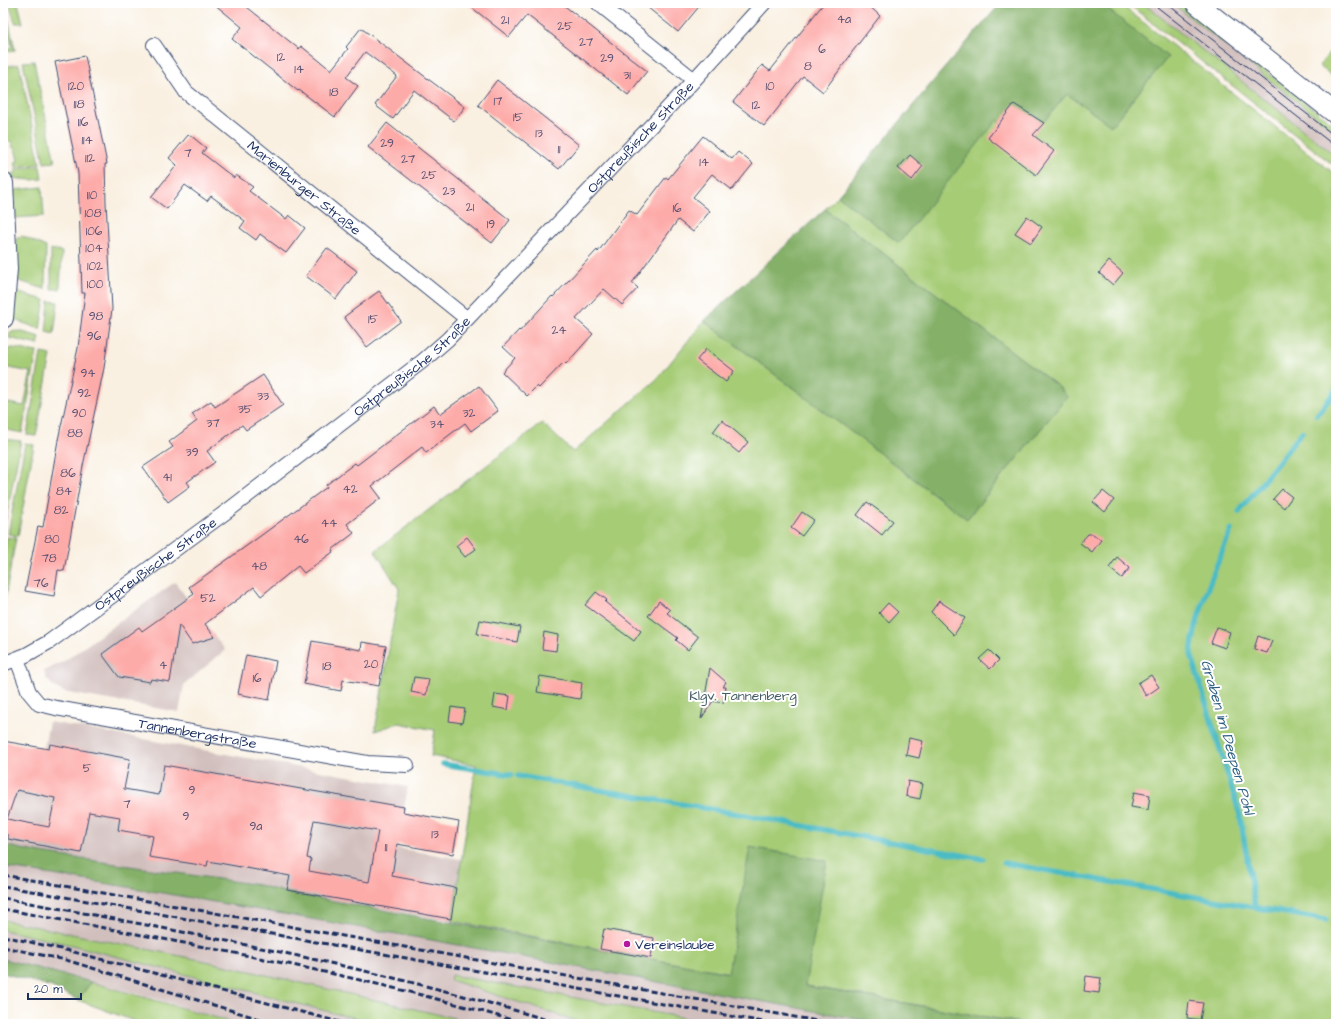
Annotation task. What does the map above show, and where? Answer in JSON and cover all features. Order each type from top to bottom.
[{"type":"main road","points":[[1196,3],[1336,114]]},
{"type":"main road","points":[[3,183],[7,269],[3,318]]},
{"type":"street","points":[[598,3],[694,80]]},
{"type":"street","name":"Ostpreußische Straße","points":[[3,664],[17,659],[49,642],[230,509],[424,360],[448,339],[466,318],[694,80],[764,3]]},
{"type":"street","name":"Marienburger Straße","points":[[154,45],[186,92],[466,318]]},
{"type":"street","name":"Tannenbergstraße","points":[[17,659],[29,692],[39,704],[367,763],[407,764]]},
{"type":"shaded area","points":[[1143,3],[1172,3],[1336,132],[1336,156]]},
{"type":"shaded area","points":[[175,582],[225,650],[184,685],[179,712],[63,692],[53,686],[46,678],[44,671],[63,662]]},
{"type":"shaded area","points":[[49,722],[408,787],[397,848],[461,859],[452,921],[284,892],[259,885],[41,853],[3,845],[3,789],[35,794]]},
{"type":"shaded area","points":[[3,867],[134,888],[431,940],[884,1024],[238,1024],[146,996],[3,959]]},
{"type":"green space","points":[[9,3],[18,3],[23,23],[15,23]]},
{"type":"green space","points":[[1001,3],[1100,3],[1168,57],[1111,126],[1067,94],[1022,148],[997,120],[899,243],[838,196],[935,79]]},
{"type":"green space","name":"Klgv. Tannenberg","points":[[1002,3],[1119,3],[1336,175],[1336,1024],[1027,1024],[673,963],[452,921],[476,765],[431,756],[435,730],[399,723],[375,731],[399,589],[375,551],[542,423],[573,452],[657,379],[704,321],[967,519],[1067,397],[1060,388],[825,209],[838,196]]},
{"type":"green space","points":[[1127,3],[1143,3],[1336,156],[1336,167]]},
{"type":"green space","points":[[1172,3],[1179,3],[1336,126],[1336,132]]},
{"type":"green space","points":[[6,9],[15,50],[3,52],[3,50],[12,47],[5,19],[3,19],[3,10]]},
{"type":"green space","points":[[1336,45],[1336,79],[1319,66]]},
{"type":"green space","points":[[34,61],[55,162],[44,163],[23,62]]},
{"type":"green space","points":[[19,64],[40,164],[16,167],[15,162],[18,161],[15,148],[13,148],[11,141],[5,142],[3,133],[3,67]]},
{"type":"green space","points":[[40,166],[42,179],[31,180],[11,178],[11,174],[16,173],[16,169]]},
{"type":"green space","points":[[42,187],[44,216],[15,218],[14,190]]},
{"type":"green space","points":[[825,209],[1060,388],[1067,397],[967,519],[704,321]]},
{"type":"green space","points":[[22,236],[46,247],[45,289],[16,280],[16,239]]},
{"type":"green space","points":[[51,249],[62,252],[60,289],[51,289]]},
{"type":"green space","points":[[16,292],[45,300],[40,329],[12,319]]},
{"type":"green space","points":[[49,301],[58,302],[54,334],[46,332]]},
{"type":"green space","points":[[19,331],[40,337],[38,345],[9,338],[10,332]]},
{"type":"green space","points":[[13,348],[37,352],[22,433],[3,429],[3,402],[24,406],[31,372],[4,367],[8,349]]},
{"type":"green space","points":[[41,353],[51,355],[36,436],[27,435]]},
{"type":"green space","points":[[3,439],[21,441],[3,534],[3,503],[6,486],[3,485]]},
{"type":"green space","points":[[25,443],[34,445],[18,536],[8,534]]},
{"type":"green space","points":[[7,537],[16,538],[3,608],[3,556]]},
{"type":"green space","points":[[3,845],[41,853],[259,885],[284,892],[728,973],[750,847],[827,861],[805,986],[1027,1024],[884,1024],[431,940],[134,888],[3,867]]},
{"type":"green space","points":[[3,920],[210,962],[480,1024],[390,1024],[345,1016],[72,945],[3,930]]},
{"type":"green space","points":[[3,959],[91,982],[78,1000],[52,987],[3,973]]},
{"type":"green space","points":[[451,975],[717,1024],[586,1024],[450,980]]},
{"type":"green space","points":[[91,982],[238,1024],[142,1024],[78,1000]]},
{"type":"building","points":[[213,3],[242,3],[299,49],[301,46],[331,70],[348,49],[346,47],[361,28],[465,107],[454,121],[414,90],[393,119],[375,105],[397,76],[365,52],[346,77],[358,86],[335,117],[299,90],[298,91],[232,39],[242,27]]},
{"type":"building","points":[[466,3],[561,3],[647,71],[628,95],[527,15],[509,37]]},
{"type":"building","points":[[642,3],[702,3],[678,32]]},
{"type":"building","points":[[824,3],[866,3],[880,16],[823,92],[803,76],[764,126],[733,102],[762,65],[770,71]]},
{"type":"building","points":[[85,56],[107,164],[105,164],[106,203],[112,309],[104,368],[83,466],[64,571],[58,570],[54,596],[25,591],[38,526],[43,527],[58,440],[78,348],[85,293],[82,293],[78,173],[55,62]]},
{"type":"building","points":[[497,80],[579,145],[559,169],[478,105]]},
{"type":"building","points":[[1014,104],[1044,123],[1033,135],[1054,151],[1036,175],[988,138]]},
{"type":"building","points":[[387,123],[510,220],[492,243],[368,147]]},
{"type":"building","points":[[189,134],[206,148],[202,153],[234,178],[236,175],[253,187],[249,191],[286,219],[289,215],[305,228],[286,253],[260,234],[256,240],[240,228],[245,221],[211,196],[207,201],[185,185],[167,209],[151,197],[177,165],[169,158]]},
{"type":"building","points":[[703,136],[732,159],[738,152],[753,164],[732,190],[712,174],[693,197],[710,211],[693,232],[678,220],[632,283],[638,288],[622,305],[604,289],[576,319],[593,334],[566,364],[564,362],[539,388],[537,386],[527,396],[502,372],[515,358],[503,347],[597,250],[598,252],[629,210],[637,215],[666,177],[668,179]]},
{"type":"building","points":[[910,155],[923,166],[912,180],[898,168]]},
{"type":"building","points":[[1027,216],[1042,227],[1031,243],[1015,233]]},
{"type":"building","points":[[327,248],[357,271],[336,299],[306,276]]},
{"type":"building","points":[[1109,261],[1123,273],[1113,285],[1099,273]]},
{"type":"building","points":[[379,291],[401,321],[367,347],[344,317]]},
{"type":"building","points":[[706,349],[734,371],[726,382],[697,360]]},
{"type":"building","points":[[263,375],[283,405],[246,430],[242,425],[207,451],[215,462],[187,482],[190,486],[168,502],[143,467],[173,447],[169,442],[197,421],[192,414],[211,401],[215,407]]},
{"type":"building","points":[[479,386],[498,411],[471,431],[465,423],[426,453],[422,447],[372,486],[381,498],[347,524],[354,533],[332,550],[333,552],[304,573],[298,566],[261,596],[254,587],[205,624],[215,637],[192,644],[179,625],[170,682],[151,679],[150,682],[119,677],[102,654],[139,627],[142,631],[194,594],[189,587],[327,487],[326,485],[355,463],[357,465],[434,406],[440,414]]},
{"type":"building","points":[[722,420],[748,442],[739,453],[713,432]]},
{"type":"building","points":[[1282,489],[1292,497],[1284,508],[1273,499]]},
{"type":"building","points":[[1103,491],[1114,500],[1105,512],[1093,502]]},
{"type":"building","points":[[867,502],[893,521],[882,535],[857,515]]},
{"type":"building","points":[[802,512],[814,520],[802,536],[791,528]]},
{"type":"building","points":[[1088,534],[1093,534],[1101,540],[1092,552],[1080,543]]},
{"type":"building","points":[[467,537],[476,549],[465,557],[456,546]]},
{"type":"building","points":[[1117,557],[1130,568],[1122,578],[1109,568]]},
{"type":"building","points":[[596,592],[607,600],[605,602],[641,631],[634,641],[585,605]]},
{"type":"building","points":[[659,601],[670,610],[667,613],[698,637],[688,650],[676,640],[678,638],[648,616]]},
{"type":"building","points":[[939,601],[965,618],[954,635],[931,612]]},
{"type":"building","points":[[888,603],[898,612],[889,622],[879,613]]},
{"type":"building","points":[[480,620],[520,627],[517,642],[477,634]]},
{"type":"building","points":[[1217,627],[1230,632],[1225,648],[1211,643]]},
{"type":"building","points":[[544,632],[558,635],[556,651],[542,649]]},
{"type":"building","points":[[1258,636],[1272,641],[1267,653],[1254,649]]},
{"type":"building","points":[[312,641],[361,650],[362,642],[386,646],[379,686],[343,680],[341,691],[304,684]]},
{"type":"building","points":[[989,650],[999,660],[990,669],[979,659]]},
{"type":"building","points":[[246,655],[276,661],[269,700],[238,694]]},
{"type":"building","points":[[710,668],[726,682],[723,687],[726,687],[723,703],[713,701],[701,719]]},
{"type":"building","points":[[1151,675],[1159,687],[1146,696],[1138,683]]},
{"type":"building","points":[[540,676],[582,683],[580,699],[537,692]]},
{"type":"building","points":[[414,677],[429,679],[426,695],[411,692]]},
{"type":"building","points":[[495,694],[510,696],[508,710],[493,707]]},
{"type":"building","points":[[451,707],[465,709],[462,723],[449,721]]},
{"type":"building","points":[[909,738],[923,741],[919,758],[906,755]]},
{"type":"building","points":[[3,741],[49,749],[50,744],[130,759],[124,789],[159,795],[164,765],[404,807],[403,812],[459,822],[453,854],[397,844],[392,876],[456,888],[451,919],[287,890],[290,876],[208,861],[207,866],[149,857],[153,836],[118,830],[120,817],[89,812],[81,853],[8,839],[8,835],[3,834]],"holes":[[[17,790],[55,798],[49,827],[7,819]],[[314,820],[378,831],[369,882],[309,871],[311,859],[307,858]]]},
{"type":"building","points":[[908,781],[923,784],[920,799],[906,796]]},
{"type":"building","points":[[1134,792],[1150,795],[1148,810],[1131,807]]},
{"type":"building","name":"Vereinslaube","points":[[604,929],[654,938],[651,958],[600,949]]},
{"type":"building","points":[[1086,976],[1101,978],[1099,993],[1084,991]]},
{"type":"building","points":[[1189,1001],[1203,1003],[1200,1020],[1187,1018]]},
{"type":"waterway","name":"Graben im Deepen Pohl","points":[[1317,415],[1336,390]]},
{"type":"waterway","name":"Graben im Deepen Pohl","points":[[1239,512],[1302,432]]},
{"type":"waterway","name":"Graben im Deepen Pohl","points":[[1231,530],[1202,606],[1193,638],[1191,654],[1240,815],[1255,907]]},
{"type":"waterway","points":[[443,764],[512,775]]},
{"type":"waterway","points":[[518,776],[733,813],[983,859]]},
{"type":"waterway","points":[[1004,863],[1326,920]]},
{"type":"tram line","points":[[1152,3],[1336,147]]},
{"type":"tram line","points":[[1166,3],[1336,137]]},
{"type":"railway","points":[[3,875],[834,1024]]},
{"type":"railway","points":[[3,886],[775,1024]]},
{"type":"railway","points":[[3,898],[143,924],[353,968],[422,985],[560,1024]]},
{"type":"railway","points":[[3,909],[200,946],[331,973],[461,1005],[525,1024]]},
{"type":"railway","points":[[3,936],[70,951],[347,1024]]},
{"type":"railway","points":[[3,947],[66,960],[276,1024]]},
{"type":"place","name":"Vereinslaube","points":[[627,944]]}]
